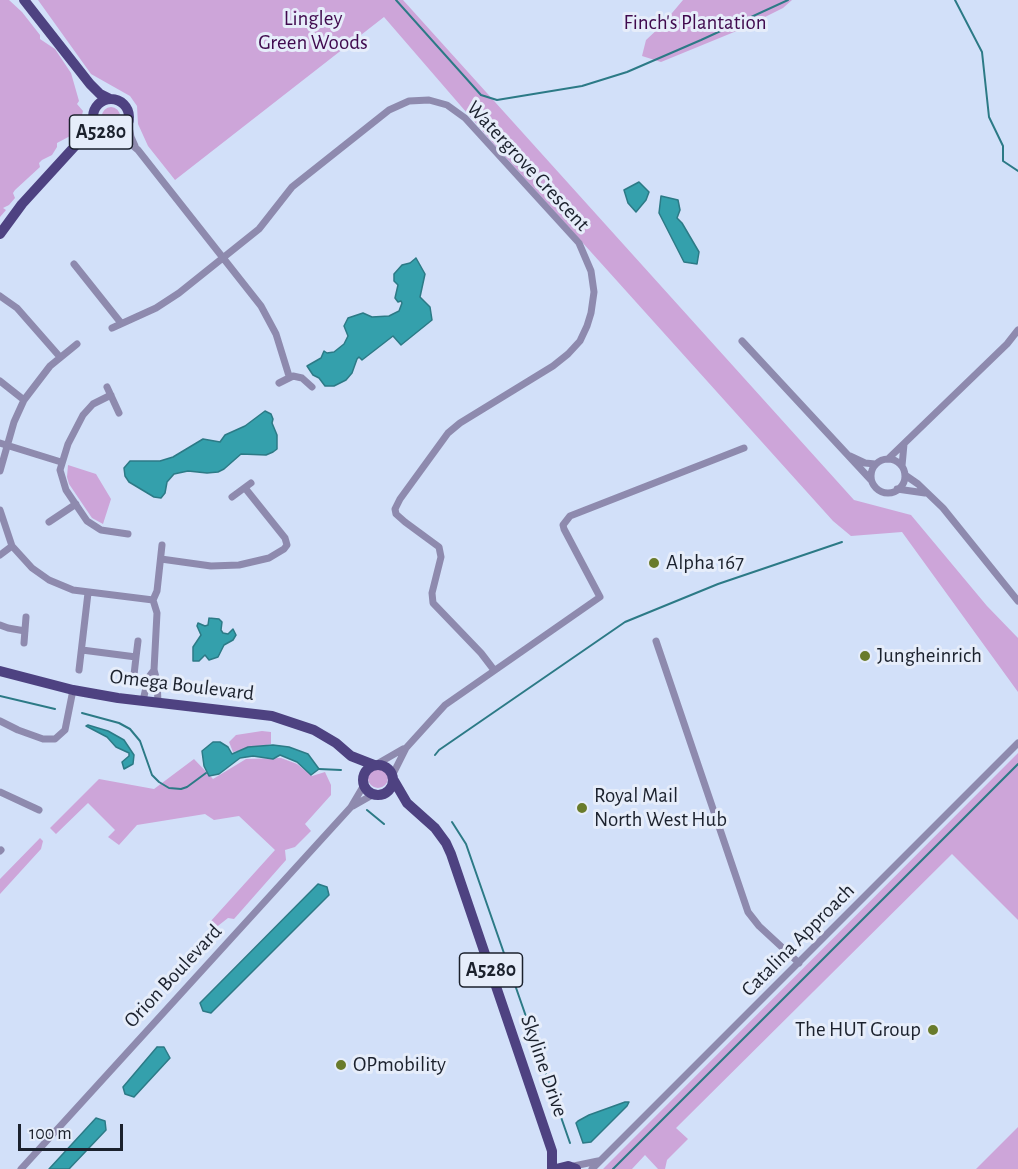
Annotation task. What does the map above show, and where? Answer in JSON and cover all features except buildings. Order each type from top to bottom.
[{"type":"main road","name":"A5280","points":[[24,0],[81,74],[100,94],[121,102],[129,116],[122,131],[88,138],[75,146]]},
{"type":"main road","name":"A5280","points":[[81,74],[94,114],[95,125],[108,134]]},
{"type":"main road","name":"A5280","points":[[0,234],[33,190],[75,146],[101,102],[110,99]]},
{"type":"main road","name":"Omega Boulevard","points":[[0,671],[73,690],[143,701],[251,712],[288,720],[314,730],[336,743],[351,756],[375,765]]},
{"type":"main road","name":"Omega Boulevard","points":[[351,756],[363,781]]},
{"type":"main road","name":"A5280","points":[[375,765],[387,767],[392,777]]},
{"type":"main road","points":[[363,781],[366,769],[375,765]]},
{"type":"main road","points":[[378,794],[390,788],[392,777]]},
{"type":"main road","name":"Skyline Drive","points":[[392,777],[407,803],[435,828],[451,854],[552,1151],[554,1169]]},
{"type":"main road","name":"A5280","points":[[363,781],[378,794]]},
{"type":"main road","name":"Skyline Drive","points":[[378,794],[407,803]]},
{"type":"main road","name":"Skyline Drive","points":[[552,1151],[572,1167]]},
{"type":"main road","name":"A5280","points":[[554,1169],[572,1167]]},
{"type":"street","name":"Watergrove Crescent","points":[[112,328],[168,301],[224,257],[259,229],[285,195],[299,182],[389,110],[403,103],[429,100],[447,105],[465,118],[579,243],[591,272],[594,292],[591,313],[580,341],[561,361],[460,423],[448,433],[396,505],[395,511],[398,516],[436,544],[440,550],[441,556],[432,593],[433,603],[481,653],[494,670]]},
{"type":"street","points":[[128,122],[131,137],[138,150],[261,306],[276,334],[289,376]]},
{"type":"street","points":[[108,134],[125,140],[138,150]]},
{"type":"street","points":[[74,264],[121,323]]},
{"type":"street","points":[[0,296],[17,308],[60,357]]},
{"type":"street","points":[[848,455],[865,463],[875,464],[888,459],[1018,330]]},
{"type":"street","points":[[742,341],[882,492],[892,492],[901,486],[904,475],[902,466],[905,441]]},
{"type":"street","points":[[0,471],[4,444],[24,400],[42,374],[77,344]]},
{"type":"street","points":[[279,383],[289,376],[302,378],[312,387]]},
{"type":"street","points":[[0,381],[24,400]]},
{"type":"street","points":[[107,387],[119,413]]},
{"type":"street","points":[[111,395],[86,411],[61,462],[62,479],[76,504],[94,526],[107,532],[128,534]]},
{"type":"street","points":[[4,444],[61,462]]},
{"type":"street","points":[[375,765],[405,748],[445,705],[600,597],[564,529],[563,525],[570,516],[744,448]]},
{"type":"street","points":[[888,459],[902,466]]},
{"type":"street","points":[[871,480],[875,464]]},
{"type":"street","points":[[904,475],[918,484],[943,508],[1018,601]]},
{"type":"street","points":[[161,558],[211,566],[239,566],[269,558],[284,549],[287,545],[285,538],[248,485],[232,497]]},
{"type":"street","points":[[897,489],[927,494]]},
{"type":"street","points":[[49,522],[76,504]]},
{"type":"street","points":[[0,510],[12,546],[41,575],[60,585],[88,592],[153,600]]},
{"type":"street","points":[[158,702],[154,670],[157,613],[153,600],[157,591],[162,545]]},
{"type":"street","points":[[0,555],[12,546]]},
{"type":"street","points":[[79,670],[88,592]]},
{"type":"street","points":[[24,643],[26,617]]},
{"type":"street","points":[[0,625],[25,631]]},
{"type":"street","points":[[134,675],[138,641]]},
{"type":"street","points":[[656,641],[748,912],[759,926],[799,963]]},
{"type":"street","points":[[82,650],[136,657]]},
{"type":"street","points":[[143,701],[148,678],[154,670]]},
{"type":"street","points":[[0,721],[43,739],[55,739],[65,730],[73,690]]},
{"type":"street","name":"Catalina Approach","points":[[592,1169],[1018,742]]},
{"type":"street","points":[[392,777],[405,748]]},
{"type":"street","name":"Orion Boulevard","points":[[21,1169],[351,807],[363,781]]},
{"type":"street","points":[[0,792],[39,810]]},
{"type":"street","name":"Orion Boulevard","points":[[351,807],[378,794]]},
{"type":"street","points":[[572,1167],[600,1160]]},
{"type":"green space","points":[[0,0],[9,0],[22,12],[40,35],[40,39],[55,49],[71,73],[79,101],[77,104],[83,111],[74,134],[57,143],[52,155],[39,163],[40,167],[15,190],[13,193],[15,198],[3,208],[6,210],[0,217]]},
{"type":"green space","name":"Lingley Green Woods","points":[[38,0],[403,0],[854,500],[911,515],[987,606],[1018,638],[1018,692],[902,532],[851,536],[833,521],[492,142],[384,17],[175,180],[148,146],[138,124],[137,106],[130,96],[91,74]]},
{"type":"green space","name":"Finch's Plantation","points":[[683,0],[792,0],[783,8],[739,30],[661,62],[642,56],[646,40]]},
{"type":"green space","points":[[107,107],[115,107],[120,112],[118,123],[107,125],[102,120],[102,112]]},
{"type":"green space","points":[[68,465],[96,474],[111,499],[103,524],[92,518],[69,484]]},
{"type":"green space","points":[[271,732],[271,744],[233,752],[229,742],[236,735]]},
{"type":"green space","points":[[1018,753],[1018,920],[952,854],[676,1128],[688,1139],[667,1160],[665,1169],[658,1169],[645,1155],[632,1169],[603,1169]]},
{"type":"green space","points":[[281,758],[297,764],[312,776],[325,772],[331,785],[331,795],[305,824],[311,831],[295,847],[285,850],[286,860],[234,919],[228,918],[214,929],[210,922],[275,850],[239,816],[214,820],[205,814],[137,825],[119,845],[108,837],[115,830],[88,803],[56,834],[50,828],[99,779],[154,789],[194,759],[213,779],[246,759]]},
{"type":"green space","points":[[378,768],[385,771],[388,778],[385,785],[378,788],[371,785],[368,778],[371,771]]},
{"type":"green space","points":[[40,838],[43,841],[41,849],[0,894],[0,879]]},
{"type":"green space","points":[[1018,1127],[1018,1169],[976,1169]]},
{"type":"shaded area","points":[[639,182],[649,192],[646,200],[636,212],[628,203],[624,190]]},
{"type":"shaded area","points":[[661,196],[678,200],[680,210],[677,218],[699,252],[697,264],[684,262],[659,213]]},
{"type":"shaded area","points":[[416,258],[425,274],[420,297],[430,307],[432,320],[401,345],[393,336],[362,360],[359,357],[346,380],[334,386],[325,386],[307,366],[321,358],[324,351],[334,352],[344,344],[348,336],[344,326],[348,318],[363,313],[372,317],[389,316],[399,311],[402,303],[395,298],[398,285],[394,281],[394,274],[402,265]]},
{"type":"shaded area","points":[[265,411],[271,414],[277,435],[277,449],[273,452],[266,455],[241,454],[218,472],[188,471],[174,474],[167,482],[165,493],[161,498],[154,497],[129,482],[125,476],[124,468],[130,461],[160,461],[173,457],[203,439],[220,442],[225,435],[245,426]]},
{"type":"shaded area","points":[[209,618],[219,619],[222,622],[223,633],[228,634],[233,629],[236,635],[233,640],[224,645],[218,657],[209,660],[205,655],[199,661],[193,661],[193,647],[201,635],[198,623],[208,625]]},
{"type":"shaded area","points":[[86,726],[108,731],[124,740],[134,755],[133,764],[124,769],[122,762],[129,756],[129,753],[116,747],[107,737]]},
{"type":"shaded area","points":[[213,742],[220,742],[228,747],[232,754],[248,747],[273,745],[289,747],[308,754],[319,769],[311,775],[297,762],[280,755],[273,759],[253,756],[240,758],[219,774],[209,776],[204,766],[202,751]]},
{"type":"shaded area","points":[[318,884],[327,887],[329,895],[211,1013],[203,1011],[200,1003]]},
{"type":"shaded area","points":[[157,1047],[164,1047],[170,1058],[134,1097],[125,1094],[123,1087]]},
{"type":"shaded area","points":[[629,1102],[627,1106],[591,1142],[583,1143],[576,1123],[578,1121]]},
{"type":"shaded area","points":[[96,1118],[105,1121],[106,1130],[69,1169],[49,1169]]},
{"type":"waterway","points":[[396,0],[481,95],[497,100],[582,86],[627,72],[788,0]]},
{"type":"waterway","points":[[955,0],[982,52],[989,117],[1003,146],[1003,161],[1018,171]]},
{"type":"waterway","points":[[435,755],[439,750],[625,622],[718,584],[842,542]]},
{"type":"waterway","points":[[0,696],[55,709]]},
{"type":"waterway","points":[[82,713],[119,723],[130,729],[140,741],[152,775],[169,788],[187,787],[206,773]]},
{"type":"waterway","points":[[613,1169],[1018,764]]},
{"type":"waterway","points":[[319,769],[341,770]]},
{"type":"waterway","points":[[367,810],[384,824]]},
{"type":"waterway","points":[[452,822],[466,844],[570,1143]]},
{"type":"place","name":"Alpha 167","points":[[654,563]]},
{"type":"place","name":"Jungheinrich","points":[[865,656]]},
{"type":"place","name":"Royal Mail North West Hub","points":[[582,808]]},
{"type":"place","name":"The HUT Group","points":[[933,1030]]},
{"type":"place","name":"OPmobility","points":[[341,1065]]}]
